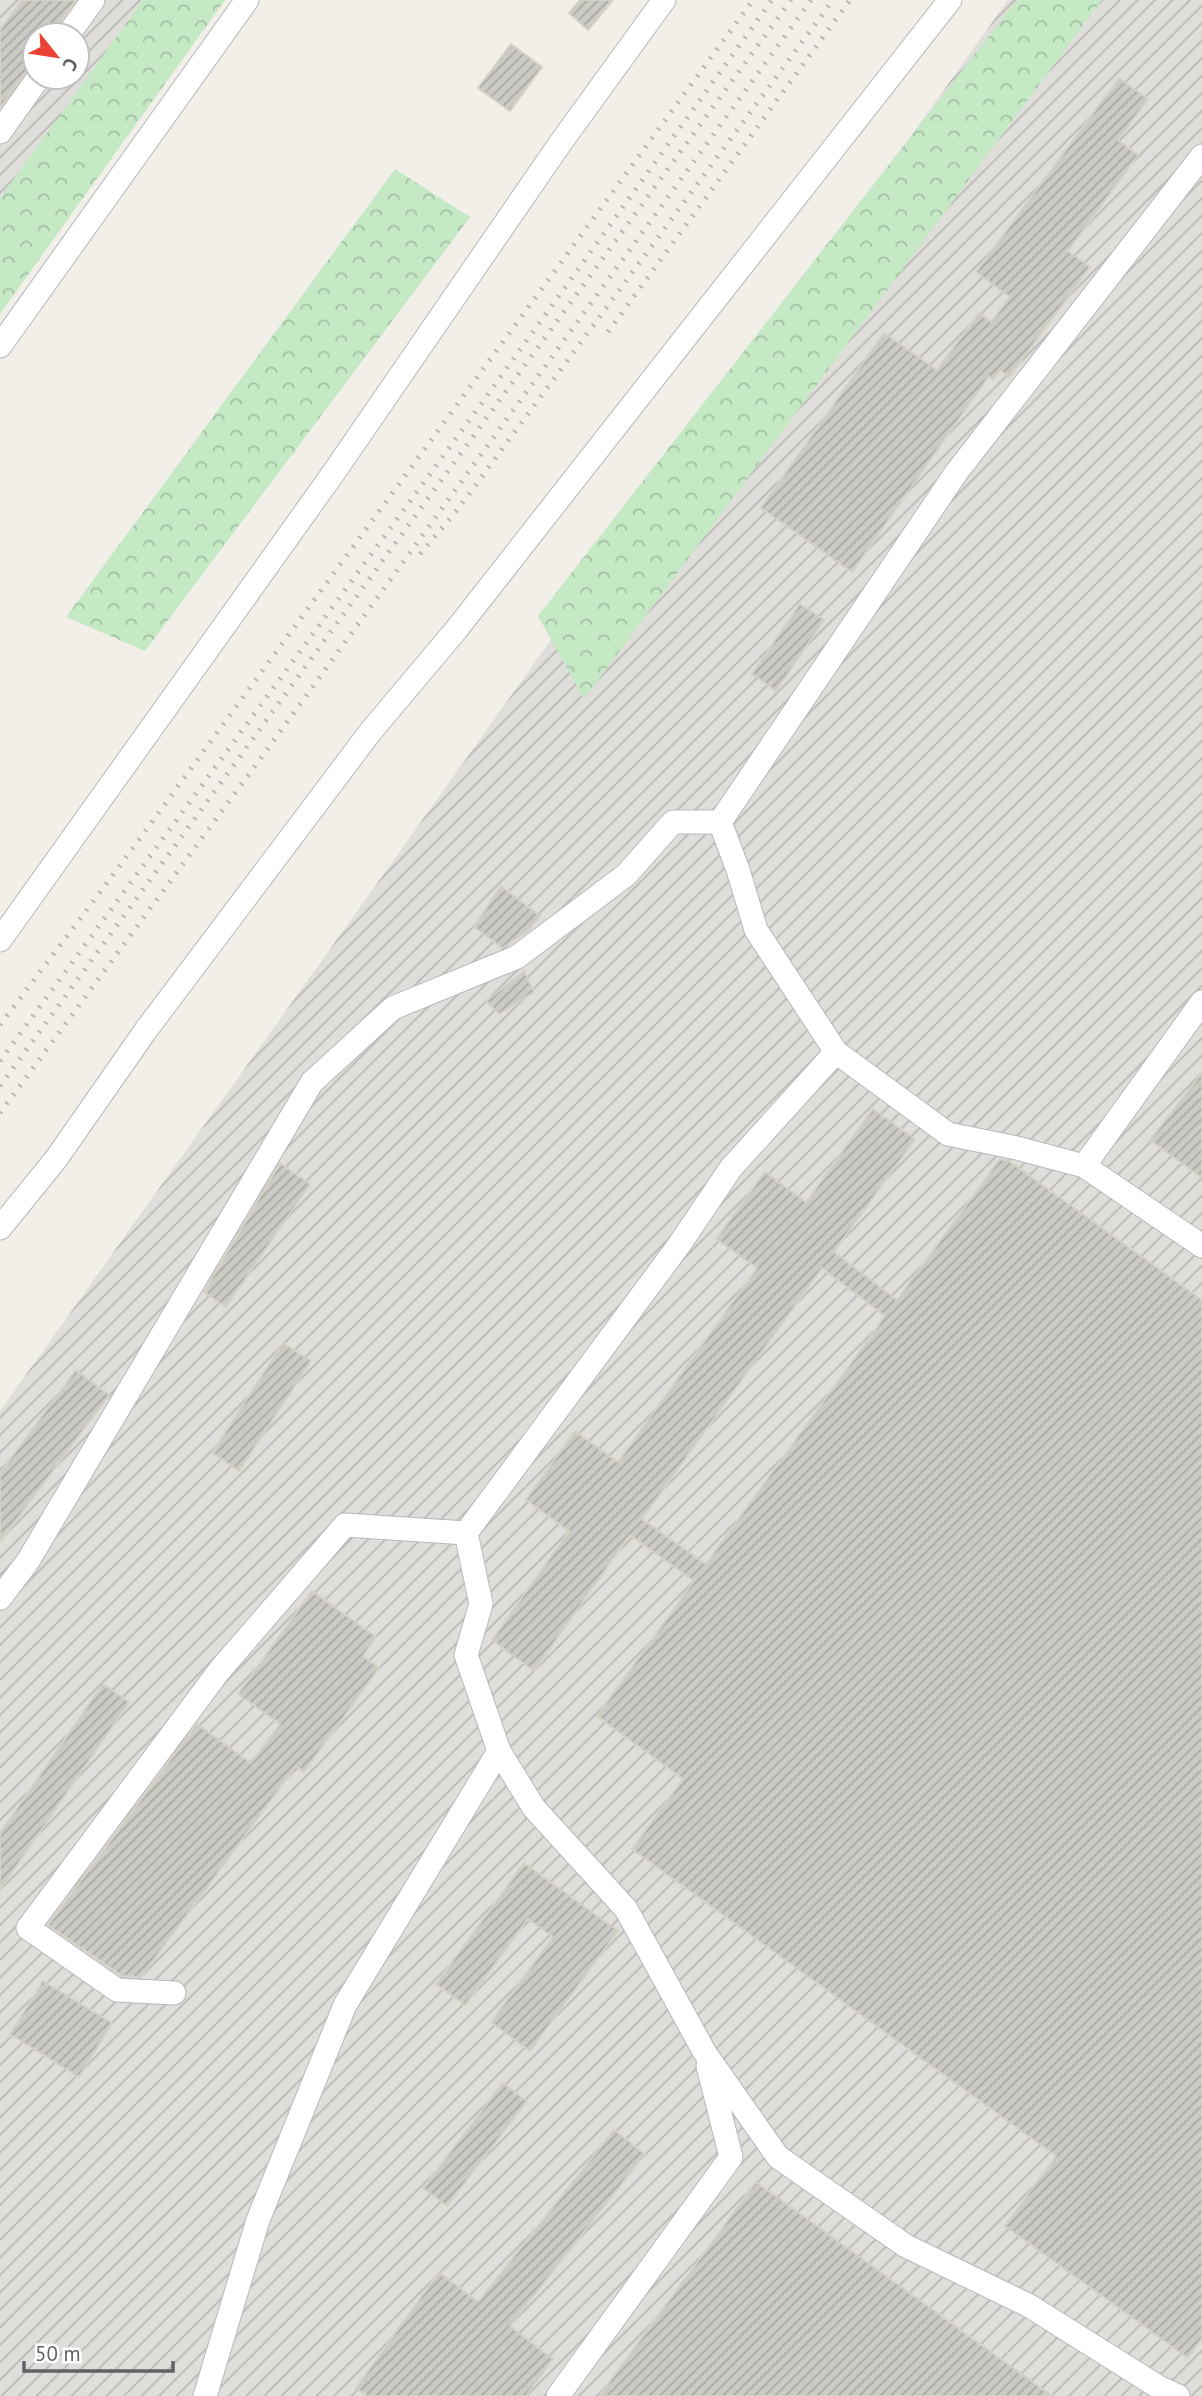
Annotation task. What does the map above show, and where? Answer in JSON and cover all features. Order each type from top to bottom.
[{"type":"lane","points":[[78,21],[93,0]]},
{"type":"lane","points":[[0,346],[247,0]]},
{"type":"lane","points":[[0,940],[331,475],[559,145],[664,0]]},
{"type":"lane","points":[[0,1228],[56,1159],[155,1018],[371,731],[456,630],[950,0]]},
{"type":"lane","points":[[0,132],[29,91]]},
{"type":"lane","points":[[720,822],[956,473],[1202,156]]},
{"type":"lane","points":[[0,1598],[29,1561],[312,1082],[393,1008],[517,957],[626,875],[673,822],[720,822]]},
{"type":"lane","points":[[720,822],[756,930],[836,1052],[948,1134],[1017,1148],[1084,1166],[1202,1246]]},
{"type":"lane","points":[[1084,1166],[1202,1002]]},
{"type":"lane","points":[[836,1052],[731,1168],[679,1245],[466,1533],[481,1604],[466,1655],[499,1751],[534,1808],[626,1909],[705,2053],[778,2157],[906,2246],[1028,2305],[1160,2388],[1178,2396]]},
{"type":"lane","points":[[174,1993],[117,1990],[28,1928],[219,1671],[345,1525],[466,1533]]},
{"type":"lane","points":[[205,2396],[258,2220],[345,2005],[499,1751]]},
{"type":"lane","points":[[558,2396],[731,2157],[705,2053]]},
{"type":"shaded area","points":[[0,0],[145,0],[91,74],[91,21],[21,21],[21,91],[78,91],[0,198]]},
{"type":"shaded area","points":[[1008,0],[1202,0],[1202,2396],[0,2396],[0,1411]]},
{"type":"green space","points":[[143,0],[225,0],[0,314],[0,198],[77,91],[91,91],[91,72]]},
{"type":"green space","points":[[1017,0],[1102,0],[584,699],[538,616]]},
{"type":"green space","points":[[395,169],[470,217],[145,651],[66,617]]},
{"type":"building","points":[[22,0],[76,0],[61,21],[21,21],[21,79],[0,108],[0,30]]},
{"type":"building","points":[[580,0],[613,0],[588,30],[569,13]]},
{"type":"building","points":[[511,44],[542,67],[510,111],[478,88]]},
{"type":"building","points":[[1119,78],[1148,99],[1118,140],[1138,155],[1068,251],[1090,267],[1009,377],[1000,370],[993,380],[989,376],[852,572],[761,508],[884,333],[937,370],[979,313],[991,322],[1010,297],[976,272]]},
{"type":"building","points":[[800,604],[824,620],[776,691],[752,674]]},
{"type":"building","points":[[501,886],[540,916],[529,930],[502,948],[474,927]]},
{"type":"building","points":[[524,971],[534,992],[499,1014],[486,1001]]},
{"type":"building","points":[[1202,1073],[1202,1178],[1150,1140]]},
{"type":"building","points":[[873,1109],[915,1139],[834,1252],[897,1300],[1000,1159],[1009,1161],[1202,1300],[1202,2338],[1188,2358],[1005,2226],[1056,2156],[632,1849],[683,1779],[597,1716],[694,1581],[630,1535],[534,1671],[492,1640],[569,1531],[526,1500],[575,1431],[618,1462],[757,1268],[716,1239],[765,1172],[806,1202]],"holes":[[[822,1268],[885,1316],[706,1564],[642,1519]]]},
{"type":"building","points":[[280,1163],[310,1184],[226,1307],[204,1292]]},
{"type":"building","points":[[283,1343],[311,1361],[239,1471],[212,1453]]},
{"type":"building","points":[[76,1370],[109,1395],[0,1542],[0,1473]]},
{"type":"building","points":[[312,1591],[376,1637],[363,1656],[379,1668],[304,1772],[296,1766],[141,1977],[122,1976],[48,1925],[197,1724],[251,1763],[280,1724],[238,1694]]},
{"type":"building","points":[[103,1684],[129,1702],[0,1890],[0,1833]]},
{"type":"building","points":[[524,1863],[618,1931],[530,2051],[491,2022],[553,1937],[528,1919],[465,2005],[436,1984]]},
{"type":"building","points":[[43,1981],[112,2023],[79,2077],[10,2034]]},
{"type":"building","points":[[503,2083],[527,2101],[447,2206],[423,2188]]},
{"type":"building","points":[[614,2130],[645,2154],[510,2326],[553,2359],[526,2396],[367,2396],[356,2388],[439,2272],[478,2302]]},
{"type":"building","points":[[756,2182],[1052,2396],[599,2396]]},
{"type":"railway","points":[[0,1025],[116,871],[753,0]]},
{"type":"railway","points":[[0,1061],[463,429],[772,0]]},
{"type":"railway","points":[[0,1086],[791,0]]},
{"type":"railway","points":[[0,1113],[811,0]]},
{"type":"railway","points":[[420,554],[458,509],[833,0]]},
{"type":"railway","points":[[608,332],[850,0]]}]
